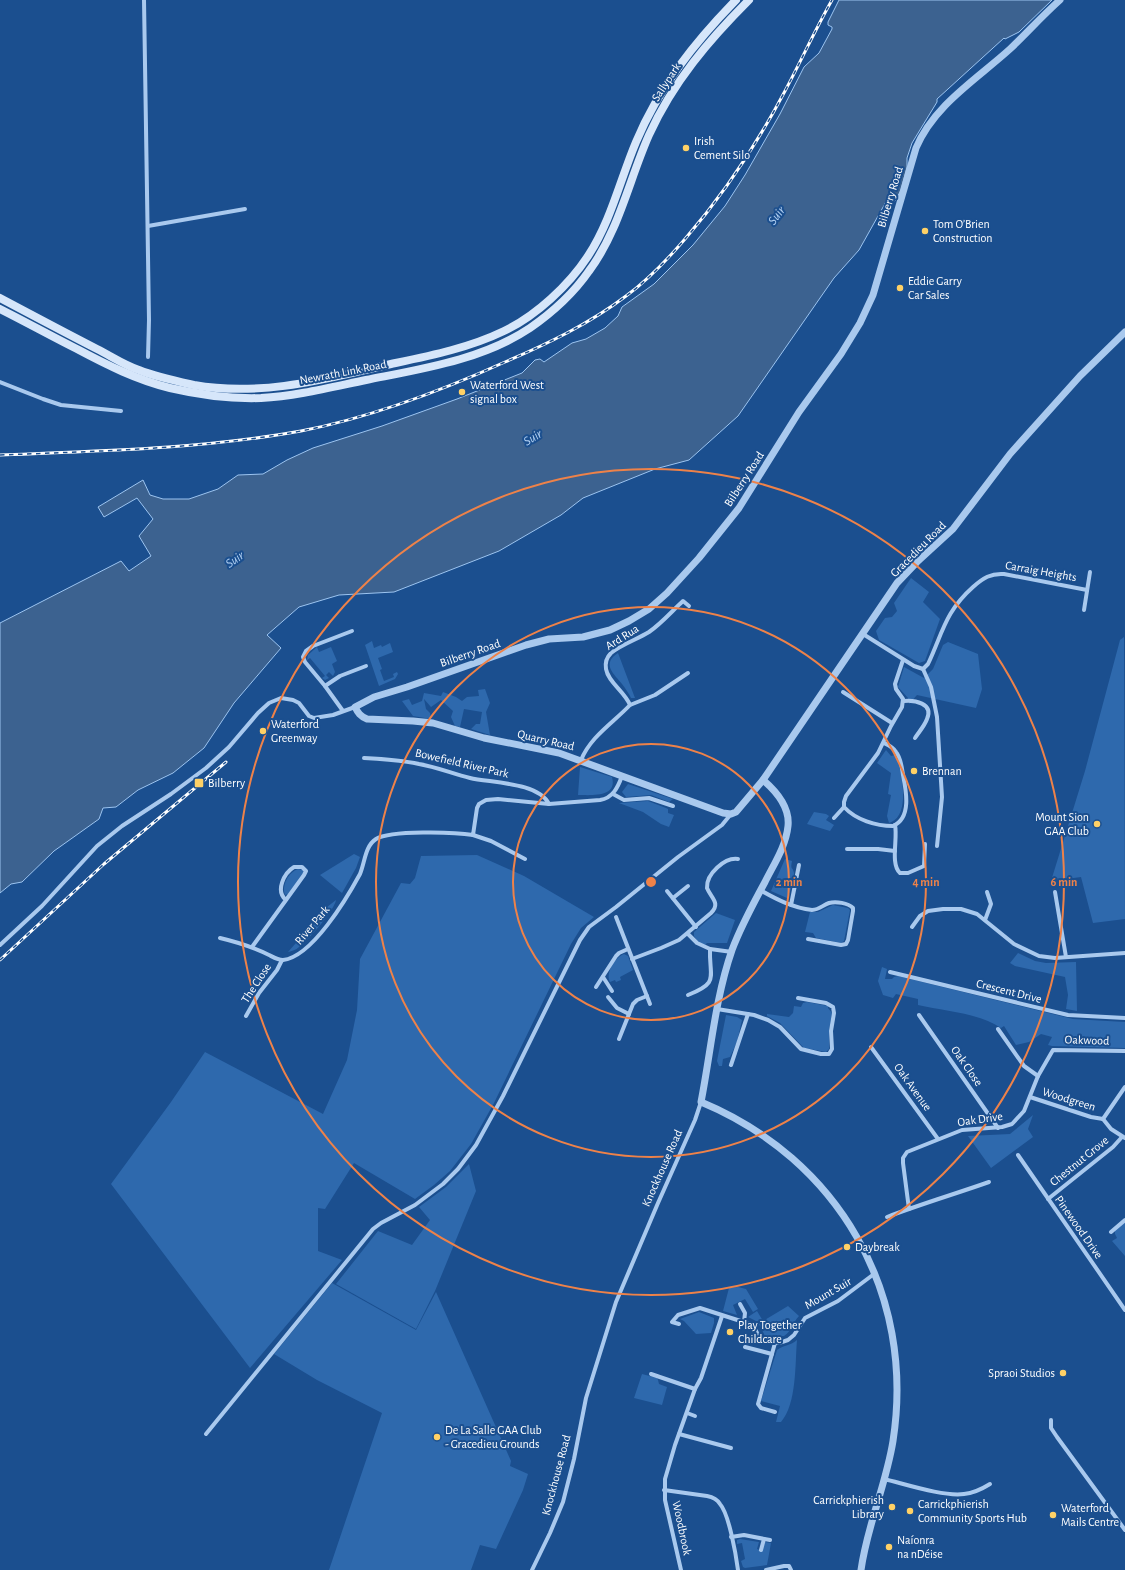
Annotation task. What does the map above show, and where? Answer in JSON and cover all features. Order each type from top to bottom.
[{"type":"main road","name":"Sallypark","points":[[620,188],[642,129],[665,86],[700,39],[736,0]]},
{"type":"main road","name":"Sallypark","points":[[627,192],[650,133],[670,95],[686,71],[712,39],[749,0]]},
{"type":"main road","name":"Newrath Link Road","points":[[0,298],[126,365],[141,371],[195,385],[222,388],[263,388],[290,386],[401,362],[480,342],[507,330],[539,309],[568,282],[582,264],[603,229],[620,188]]},
{"type":"main road","name":"Newrath Link Road","points":[[0,309],[122,372],[170,388],[219,397],[263,398],[349,384],[450,362],[494,347],[529,328],[566,300],[590,270],[607,242],[627,192]]},
{"type":"street","points":[[144,0],[150,320],[148,357]]},
{"type":"street","name":"Bilberry Road","points":[[0,945],[55,892],[97,846],[122,826],[172,794],[206,768],[229,747],[266,705],[277,699],[284,698],[293,700],[301,705],[308,715],[316,718],[355,707],[374,697],[407,688],[461,667],[542,640],[583,637],[604,632],[639,615],[658,603],[699,558],[740,508],[799,412],[841,354],[860,323],[873,295],[916,148],[923,134],[934,118],[946,105],[1010,49],[1060,0]]},
{"type":"street","points":[[148,226],[245,209]]},
{"type":"street","name":"Gracedieu Road","points":[[731,814],[738,810],[763,780],[903,577],[953,529],[1010,454],[1080,376],[1125,332]]},
{"type":"street","points":[[0,382],[61,405],[121,411]]},
{"type":"street","name":"Carraig Heights","points":[[1084,610],[1090,572]]},
{"type":"street","name":"Carraig Heights","points":[[923,669],[928,664],[946,620],[953,608],[965,594],[987,576],[1004,574],[1087,590]]},
{"type":"street","name":"Ard Rua","points":[[630,705],[624,694],[607,674],[606,664],[608,657],[618,648],[636,640],[655,627],[683,601],[689,606]]},
{"type":"street","points":[[343,711],[305,662],[304,654],[312,646],[352,631]]},
{"type":"street","points":[[863,634],[916,668],[923,669],[931,687],[938,717],[942,797],[937,846]]},
{"type":"street","points":[[903,660],[895,684],[896,689],[904,701]]},
{"type":"street","points":[[325,686],[340,676],[366,666]]},
{"type":"street","points":[[581,760],[591,742],[630,705],[655,695],[676,683],[688,673]]},
{"type":"street","points":[[843,692],[892,723]]},
{"type":"street","points":[[834,818],[844,807],[846,796],[875,758],[904,701]]},
{"type":"street","points":[[904,701],[920,702],[928,711],[927,719],[915,738]]},
{"type":"street","name":"Quarry Road","points":[[355,707],[361,716],[367,719],[433,723],[484,738],[538,748],[581,760],[718,811],[731,814]]},
{"type":"street","points":[[844,807],[855,815],[869,822],[894,825],[898,823],[904,815],[906,793],[898,755],[893,748],[884,742]]},
{"type":"street","name":"Bowefield River Park","points":[[364,758],[412,762],[469,778],[518,786],[540,794],[546,798],[549,804]]},
{"type":"street","points":[[525,859],[491,841],[473,835],[477,808],[481,802],[486,800],[503,800],[549,804],[600,800],[608,798],[613,794],[622,776]]},
{"type":"street","name":"Knockhouse Road","points":[[532,1570],[550,1534],[563,1502],[574,1459],[586,1398],[618,1297],[695,1120],[701,1102],[717,1009],[723,980],[732,952],[743,923],[782,848],[788,831],[787,812],[782,800],[763,780]]},
{"type":"street","points":[[613,794],[624,800],[649,798],[673,806]]},
{"type":"street","points":[[206,1434],[373,1230],[381,1223],[415,1205],[432,1193],[464,1162],[482,1137],[563,973],[580,940],[589,927],[616,908],[678,857],[722,825],[731,814]]},
{"type":"street","points":[[894,825],[896,836],[895,851],[897,871],[901,873],[908,873],[925,865],[925,844]]},
{"type":"street","name":"River Park","points":[[282,960],[300,954],[312,944],[327,925],[354,884],[362,868],[369,848],[373,841],[380,836],[394,834],[457,833],[473,835]]},
{"type":"street","points":[[847,849],[881,849],[895,851]]},
{"type":"street","points":[[632,959],[671,944],[688,934],[711,913],[716,907],[715,899],[707,888],[710,876],[728,860],[733,858],[738,859]]},
{"type":"street","points":[[791,905],[799,866]]},
{"type":"street","points":[[252,947],[286,900],[304,875],[306,871],[302,867],[294,867],[287,874],[281,891],[282,896],[286,900]]},
{"type":"street","points":[[673,898],[688,886]]},
{"type":"street","points":[[760,890],[791,905],[815,910],[833,902],[849,905],[853,909],[846,944],[841,945],[808,939]]},
{"type":"street","points":[[667,891],[696,927]]},
{"type":"street","points":[[985,920],[991,904],[988,892]]},
{"type":"street","points":[[1055,892],[1066,957]]},
{"type":"street","points":[[912,926],[925,912],[943,909],[966,910],[977,914],[1009,941],[1023,950],[1045,957],[1125,953]]},
{"type":"street","points":[[616,917],[650,1004]]},
{"type":"street","points":[[688,934],[697,943],[710,949],[732,952]]},
{"type":"street","points":[[220,938],[252,947],[282,960]]},
{"type":"street","points":[[596,987],[617,954],[628,949]]},
{"type":"street","points":[[688,995],[704,988],[710,982],[710,949]]},
{"type":"street","name":"The Close","points":[[246,1016],[259,993],[277,970],[282,960]]},
{"type":"street","name":"Crescent Drive","points":[[890,972],[1064,1014],[1080,1017],[1125,1018]]},
{"type":"street","points":[[603,977],[612,991]]},
{"type":"street","points":[[618,1039],[635,1002],[647,996]]},
{"type":"street","points":[[608,997],[617,1008],[629,1014]]},
{"type":"street","points":[[717,1009],[764,1018],[775,1023],[797,1046],[803,1050],[828,1054],[832,1049],[831,1034],[834,1009],[829,1004],[798,998]]},
{"type":"street","points":[[731,1065],[748,1014]]},
{"type":"street","name":"Oak Close","points":[[919,1015],[998,1128]]},
{"type":"street","points":[[998,1028],[1024,1066],[1038,1076]]},
{"type":"street","name":"Oak Avenue","points":[[871,1047],[938,1139]]},
{"type":"street","name":"Oakwood","points":[[1050,1052],[1057,1049],[1125,1051]]},
{"type":"street","name":"Oak Drive","points":[[909,1209],[903,1158],[910,1151],[967,1129],[998,1128],[1010,1125],[1018,1119],[1024,1111],[1038,1076],[1050,1052]]},
{"type":"street","points":[[1124,1137],[1111,1129],[1103,1119],[1125,1087]]},
{"type":"street","name":"Woodgreen","points":[[1030,1097],[1091,1117],[1103,1119]]},
{"type":"street","points":[[701,1102],[730,1115],[760,1132],[785,1151],[809,1173],[847,1220],[863,1247],[875,1274],[890,1323],[897,1369],[896,1422],[884,1479],[868,1532],[861,1570]]},
{"type":"street","name":"Chestnut Grove","points":[[1048,1199],[1124,1137]]},
{"type":"street","name":"Pinewood Drive","points":[[1018,1155],[1125,1310]]},
{"type":"street","points":[[887,1217],[990,1182]]},
{"type":"street","points":[[1110,1232],[1125,1220]]},
{"type":"street","name":"Mount Suir","points":[[775,1343],[782,1343],[788,1340],[794,1335],[805,1318],[838,1301],[875,1274]]},
{"type":"street","points":[[740,1304],[745,1313],[744,1322]]},
{"type":"street","points":[[679,1324],[672,1322],[676,1315],[702,1308],[754,1326],[761,1340],[775,1343],[758,1404],[761,1408],[775,1412]]},
{"type":"street","points":[[722,1316],[701,1378],[695,1389],[679,1434],[731,1448]]},
{"type":"street","points":[[746,1347],[772,1354]]},
{"type":"street","points":[[651,1374],[695,1389]]},
{"type":"street","points":[[662,1384],[664,1378]]},
{"type":"street","points":[[687,1413],[695,1416]]},
{"type":"street","points":[[1050,1420],[1051,1428],[1054,1433],[1125,1530]]},
{"type":"street","name":"Woodbrook","points":[[679,1434],[668,1467],[664,1490],[681,1570]]},
{"type":"street","points":[[884,1479],[942,1492],[958,1494],[975,1492],[990,1484]]},
{"type":"street","name":"Woodbrook","points":[[664,1490],[703,1495],[715,1499],[722,1505],[738,1570]]},
{"type":"street","points":[[731,1537],[744,1535],[770,1540]]},
{"type":"street","points":[[761,1550],[764,1538]]},
{"type":"street","points":[[766,1570],[789,1566],[791,1570]]},
{"type":"shaded area","points":[[911,578],[929,592],[923,602],[940,619],[925,661],[919,663],[879,640],[876,631],[885,618],[892,617],[897,611],[894,603]]},
{"type":"shaded area","name":"Mount Sion GAA Club","points":[[1124,637],[1125,919],[1093,923],[1081,877],[1051,881],[1085,771],[1120,640]]},
{"type":"shaded area","points":[[372,641],[374,648],[381,645],[382,647],[390,643],[393,652],[378,658],[384,681],[394,677],[393,674],[397,672],[398,674],[395,679],[379,686],[365,645]]},
{"type":"shaded area","points":[[948,642],[978,654],[982,689],[976,708],[917,695],[909,704],[908,698],[898,687],[904,667],[924,678],[933,669],[943,645]]},
{"type":"shaded area","points":[[317,647],[319,652],[331,647],[337,661],[332,664],[335,672],[333,676],[329,672],[326,675],[329,678],[325,680],[322,678],[325,676],[310,658],[307,660],[308,655]]},
{"type":"shaded area","points":[[618,653],[635,698],[631,698],[611,669],[610,661]]},
{"type":"shaded area","points":[[485,689],[490,703],[486,712],[490,735],[471,729],[476,724],[480,724],[482,712],[464,709],[460,727],[455,726],[451,717],[453,711],[441,700],[431,707],[424,699],[426,709],[430,713],[431,719],[413,716],[402,701],[409,699],[412,705],[422,701],[424,693],[441,696],[443,692],[462,701],[467,697],[479,696],[478,690]]},
{"type":"shaded area","points":[[886,750],[891,756],[895,755],[897,758],[901,774],[903,794],[903,804],[900,812],[896,819],[889,823],[887,816],[891,795],[888,794],[891,773],[877,763]]},
{"type":"shaded area","points":[[580,767],[612,777],[613,784],[611,789],[602,794],[578,795]]},
{"type":"shaded area","points":[[628,784],[673,799],[669,802],[651,795],[626,797],[622,792]]},
{"type":"shaded area","points":[[648,801],[668,809],[668,813],[674,815],[669,827],[661,824],[643,812],[619,803]]},
{"type":"shaded area","points":[[814,812],[829,816],[826,820],[834,825],[830,831],[807,824]]},
{"type":"shaded area","points":[[354,854],[360,857],[356,868],[342,893],[320,875]]},
{"type":"shaded area","points":[[477,855],[524,876],[594,917],[581,928],[571,944],[494,1103],[471,1144],[450,1171],[415,1199],[354,1163],[325,1209],[318,1208],[318,1251],[342,1260],[250,1368],[111,1184],[171,1102],[205,1052],[323,1114],[347,1060],[357,1010],[360,959],[401,883],[410,884],[415,878],[421,856]]},
{"type":"shaded area","points":[[785,859],[792,861],[791,867],[794,873],[792,886],[787,898],[771,891]]},
{"type":"shaded area","points":[[298,869],[303,870],[303,873],[288,894],[285,895],[284,887],[287,879]]},
{"type":"shaded area","points":[[336,900],[320,925],[303,944],[297,949],[288,952],[318,918],[322,911]]},
{"type":"shaded area","points":[[833,905],[848,908],[850,910],[844,941],[841,943],[816,938],[813,933],[805,932],[810,912],[818,912]]},
{"type":"shaded area","points":[[716,913],[735,920],[727,943],[707,943],[705,945],[698,942],[694,936],[694,932]]},
{"type":"shaded area","points":[[1018,953],[1035,961],[1046,963],[1076,962],[1077,1011],[1066,1009],[1068,995],[1065,977],[1015,966],[1010,963]]},
{"type":"shaded area","points":[[624,954],[628,956],[633,970],[620,977],[621,980],[610,982],[609,974],[614,962],[617,958]]},
{"type":"shaded area","points":[[882,967],[887,969],[885,979],[892,979],[898,976],[1073,1019],[1125,1022],[1125,1048],[1052,1046],[1048,1045],[1052,1037],[1041,1034],[1029,1042],[1016,1045],[1004,1026],[1001,1028],[972,1016],[918,1005],[918,999],[896,994],[893,998],[883,995],[878,981]]},
{"type":"shaded area","points":[[807,1002],[828,1006],[832,1013],[829,1031],[829,1049],[826,1052],[804,1048],[780,1023],[767,1016],[767,1014],[789,1017],[793,1013],[794,1006],[801,1007],[803,1003]]},
{"type":"shaded area","points":[[726,1015],[737,1017],[742,1020],[737,1042],[730,1057],[723,1059],[722,1066],[719,1066],[717,1061]]},
{"type":"shaded area","points":[[1033,1115],[1028,1129],[1033,1137],[991,1168],[968,1136],[1010,1134]]},
{"type":"shaded area","points":[[469,1164],[476,1191],[435,1291],[416,1329],[336,1284],[378,1231],[412,1245],[430,1220],[419,1207],[446,1187]]},
{"type":"shaded area","points":[[1125,1222],[1125,1256],[1112,1241],[1117,1238],[1115,1230]]},
{"type":"shaded area","name":"De La Salle GAA Club - Gracedieu Grounds","points":[[332,1283],[416,1330],[436,1292],[511,1461],[510,1466],[528,1474],[523,1490],[496,1549],[480,1545],[471,1570],[329,1570],[382,1413],[317,1380],[274,1354]]},
{"type":"shaded area","points":[[738,1287],[746,1289],[758,1309],[753,1312],[745,1299],[733,1305],[737,1315],[723,1311],[729,1288]]},
{"type":"shaded area","points":[[788,1306],[799,1316],[789,1332],[784,1336],[765,1336],[758,1322],[748,1317],[757,1311],[763,1321]]},
{"type":"shaded area","points":[[699,1312],[714,1318],[711,1333],[696,1334],[684,1321],[680,1319]]},
{"type":"shaded area","points":[[797,1340],[793,1394],[786,1414],[781,1422],[776,1422],[780,1406],[761,1401],[777,1350]]},
{"type":"shaded area","points":[[642,1374],[657,1378],[659,1384],[667,1387],[662,1405],[634,1398]]},
{"type":"shaded area","points":[[740,1539],[759,1542],[757,1549],[762,1551],[765,1542],[771,1543],[767,1565],[743,1567],[741,1561],[745,1559],[742,1543],[737,1544],[737,1540]]},
{"type":"water","name":"Suir","points":[[839,0],[1052,0],[1019,32],[1005,39],[1004,38],[937,99],[937,102],[912,143],[907,158],[907,167],[901,190],[895,201],[887,200],[859,250],[834,278],[738,416],[689,460],[655,469],[583,498],[561,515],[499,551],[394,592],[339,595],[299,607],[267,635],[281,648],[234,703],[204,748],[173,773],[138,790],[116,807],[103,808],[99,819],[54,851],[22,882],[11,884],[0,893],[0,623],[121,561],[129,571],[151,556],[139,536],[153,519],[137,498],[104,517],[98,507],[143,480],[150,495],[163,499],[189,499],[218,489],[238,475],[263,474],[287,460],[313,448],[382,426],[457,399],[522,373],[535,360],[540,359],[544,362],[572,343],[586,339],[605,328],[618,316],[622,307],[654,284],[693,245],[725,206],[745,175],[780,114],[804,67],[819,53],[832,29],[832,27],[828,25],[828,22]]},
{"type":"railway","points":[[0,455],[189,445],[226,442],[301,431],[352,419],[431,393],[521,355],[567,333],[597,316],[642,283],[671,255],[699,222],[739,168],[763,130],[832,0]]},
{"type":"railway","points":[[0,960],[104,864],[226,762]]},
{"type":"place","name":"Irish Cement Silo","points":[[686,148]]},
{"type":"place","name":"Tom O’Brien Construction","points":[[925,231]]},
{"type":"place","name":"Eddie Garry Car Sales","points":[[900,288]]},
{"type":"place","name":"Waterford West signal box","points":[[462,392]]},
{"type":"place","name":"Waterford Greenway","points":[[263,731]]},
{"type":"place","name":"Brennan","points":[[914,771]]},
{"type":"place","name":"Bilberry","points":[[199,783]]},
{"type":"place","name":"Mount Sion GAA Club","points":[[1097,824]]},
{"type":"place","name":"Daybreak","points":[[847,1247]]},
{"type":"place","name":"Play Together Childcare","points":[[730,1332]]},
{"type":"place","name":"Spraoi Studios","points":[[1063,1373]]},
{"type":"place","name":"De La Salle GAA Club - Gracedieu Grounds","points":[[437,1437]]},
{"type":"place","name":"Carrickphierish Library","points":[[892,1507]]},
{"type":"place","name":"Carrickphierish Community Sports Hub","points":[[910,1511]]},
{"type":"place","name":"Waterford Mails Centre","points":[[1053,1515]]},
{"type":"place","name":"Naíonra na nDéise","points":[[889,1547]]}]
